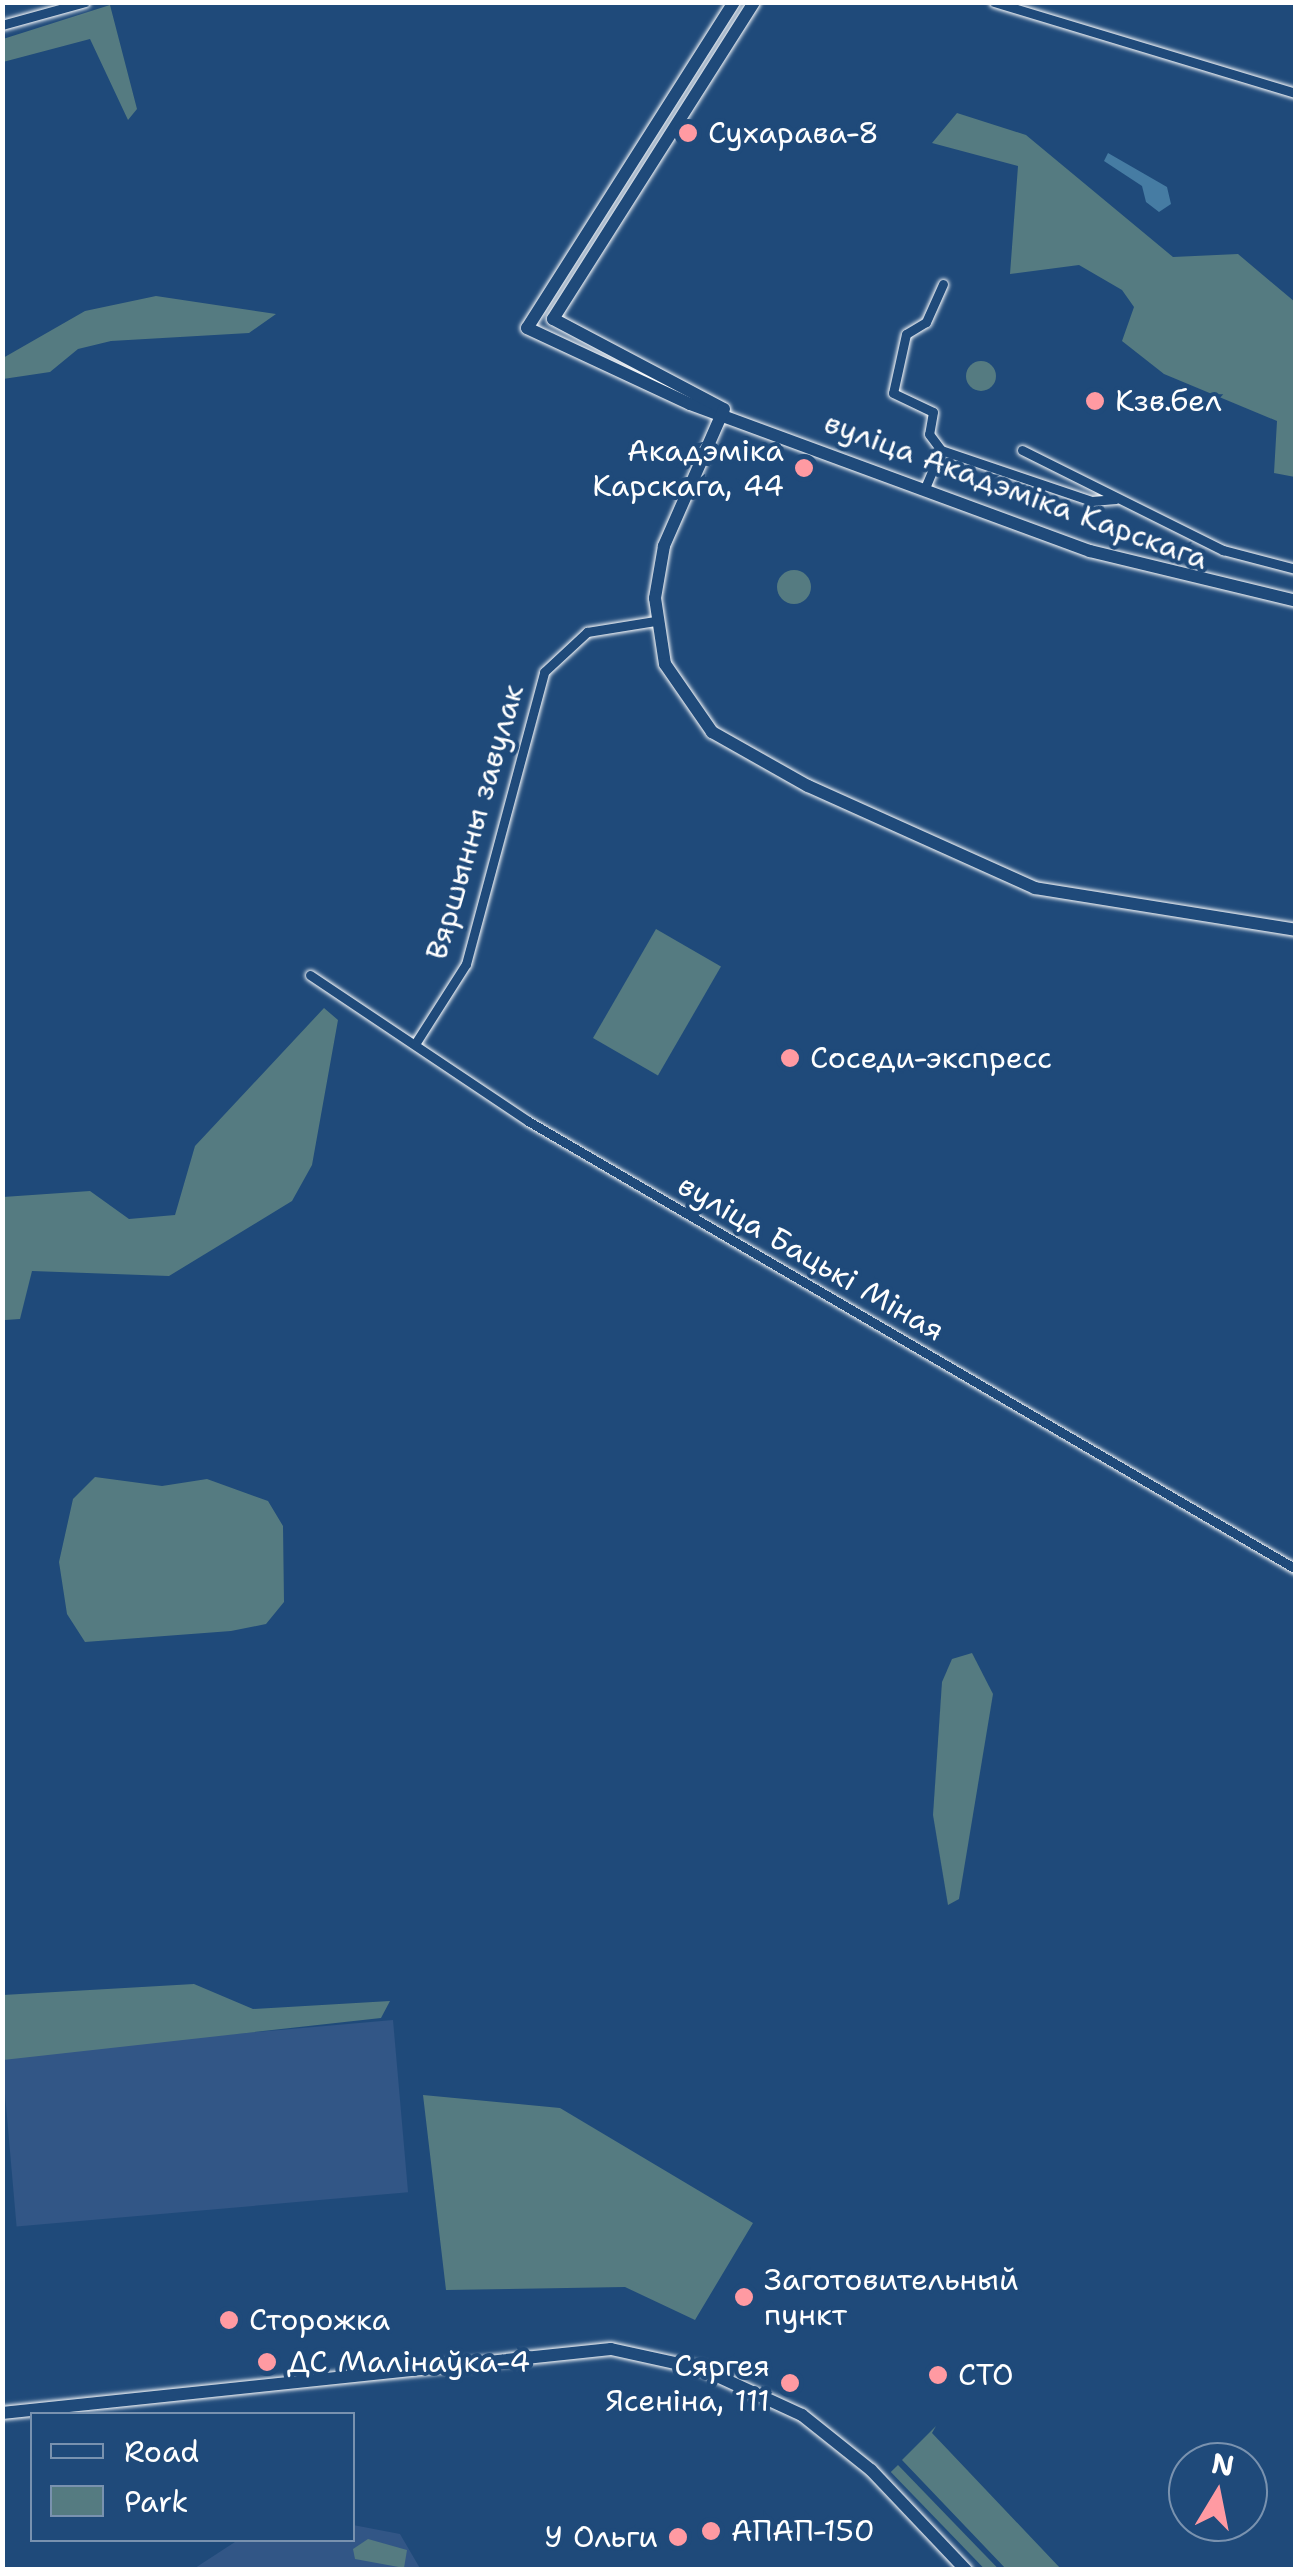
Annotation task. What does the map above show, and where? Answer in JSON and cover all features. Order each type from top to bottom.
[{"type":"main road","points":[[724,410],[690,404],[527,328],[734,2]]},
{"type":"main road","points":[[542,336],[754,2]]},
{"type":"main road","points":[[553,320],[724,410]]},
{"type":"main road","points":[[724,410],[664,546],[655,621],[665,664],[697,717],[728,744],[808,786],[1035,888],[1296,930]]},
{"type":"main road","name":"вуліца Акадэміка Карскага","points":[[724,410],[1136,566],[1296,601]]},
{"type":"main road","points":[[2,2413],[611,2349],[702,2369],[802,2415],[871,2470],[966,2570]]},
{"type":"street","points":[[2,25],[86,2]]},
{"type":"street","points":[[994,2],[1296,94]]},
{"type":"street","points":[[943,284],[926,322],[906,334],[893,393],[934,412],[929,434],[941,450],[1092,501],[1116,498]]},
{"type":"street","points":[[925,488],[941,450]]},
{"type":"street","points":[[1022,450],[1223,550],[1296,569]]},
{"type":"street","name":"Вяршынны завулак","points":[[415,1044],[466,964],[544,672],[587,632],[655,621]]},
{"type":"street","name":"вуліца Бацькі Міная","points":[[310,975],[544,1131],[1296,1569]]},
{"type":"shaded area","points":[[1108,153],[1167,187],[1171,204],[1159,212],[1146,202],[1142,186],[1104,161]]},
{"type":"shaded area","points":[[393,2020],[408,2192],[17,2227],[2,2054]]},
{"type":"shaded area","points":[[355,2525],[400,2534],[421,2570],[192,2570],[235,2542],[355,2542]]},
{"type":"green space","points":[[110,5],[137,109],[128,120],[90,39],[3,62],[3,39]]},
{"type":"green space","points":[[957,113],[1026,135],[1173,257],[1238,254],[1295,302],[1295,477],[1274,473],[1277,421],[1164,374],[1122,341],[1134,307],[1122,290],[1079,265],[1010,274],[1018,166],[932,143]]},
{"type":"green space","points":[[156,296],[276,314],[249,333],[111,341],[78,349],[50,372],[3,379],[3,358],[85,311]]},
{"type":"green space","points":[[981,361],[992,365],[996,376],[992,387],[981,391],[970,387],[966,376],[970,365]]},
{"type":"green space","points":[[794,570],[806,575],[811,587],[806,599],[794,604],[782,599],[777,587],[782,575]]},
{"type":"green space","points":[[656,929],[721,966],[658,1076],[593,1038]]},
{"type":"green space","points":[[324,1008],[338,1020],[312,1165],[292,1201],[169,1276],[32,1271],[20,1319],[5,1320],[3,1197],[90,1191],[129,1219],[175,1215],[195,1146]]},
{"type":"green space","points":[[95,1477],[162,1486],[207,1479],[268,1501],[283,1526],[284,1602],[266,1624],[231,1631],[85,1642],[67,1614],[59,1562],[73,1499]]},
{"type":"green space","points":[[972,1653],[993,1694],[959,1899],[948,1905],[933,1815],[942,1682],[952,1659]]},
{"type":"green space","points":[[194,1984],[253,2009],[390,2001],[381,2018],[3,2060],[3,1995]]},
{"type":"green space","points":[[423,2095],[560,2108],[753,2223],[695,2320],[625,2287],[446,2290]]},
{"type":"green space","points":[[936,2426],[932,2433],[1061,2569],[1006,2569],[902,2460]]},
{"type":"green space","points":[[898,2465],[998,2569],[985,2570],[891,2472]]},
{"type":"green space","points":[[368,2539],[407,2550],[404,2568],[355,2559],[353,2549]]},
{"type":"place","name":"Сухарава-8","points":[[688,133]]},
{"type":"place","name":"Кзв.бел","points":[[1095,401]]},
{"type":"place","name":"Акадэміка Карскага, 44","points":[[804,468]]},
{"type":"place","name":"Соседи-экспресс","points":[[790,1058]]},
{"type":"place","name":"Заготовительный пункт","points":[[744,2297]]},
{"type":"place","name":"Сторожка","points":[[229,2320]]},
{"type":"place","name":"ДС Малінаўка-4","points":[[267,2362]]},
{"type":"place","name":"СТО","points":[[938,2375]]},
{"type":"place","name":"Сяргея Ясеніна, 111","points":[[790,2383]]},
{"type":"place","name":"АПАП-150","points":[[711,2531]]},
{"type":"place","name":"У Ольги","points":[[678,2537]]}]
